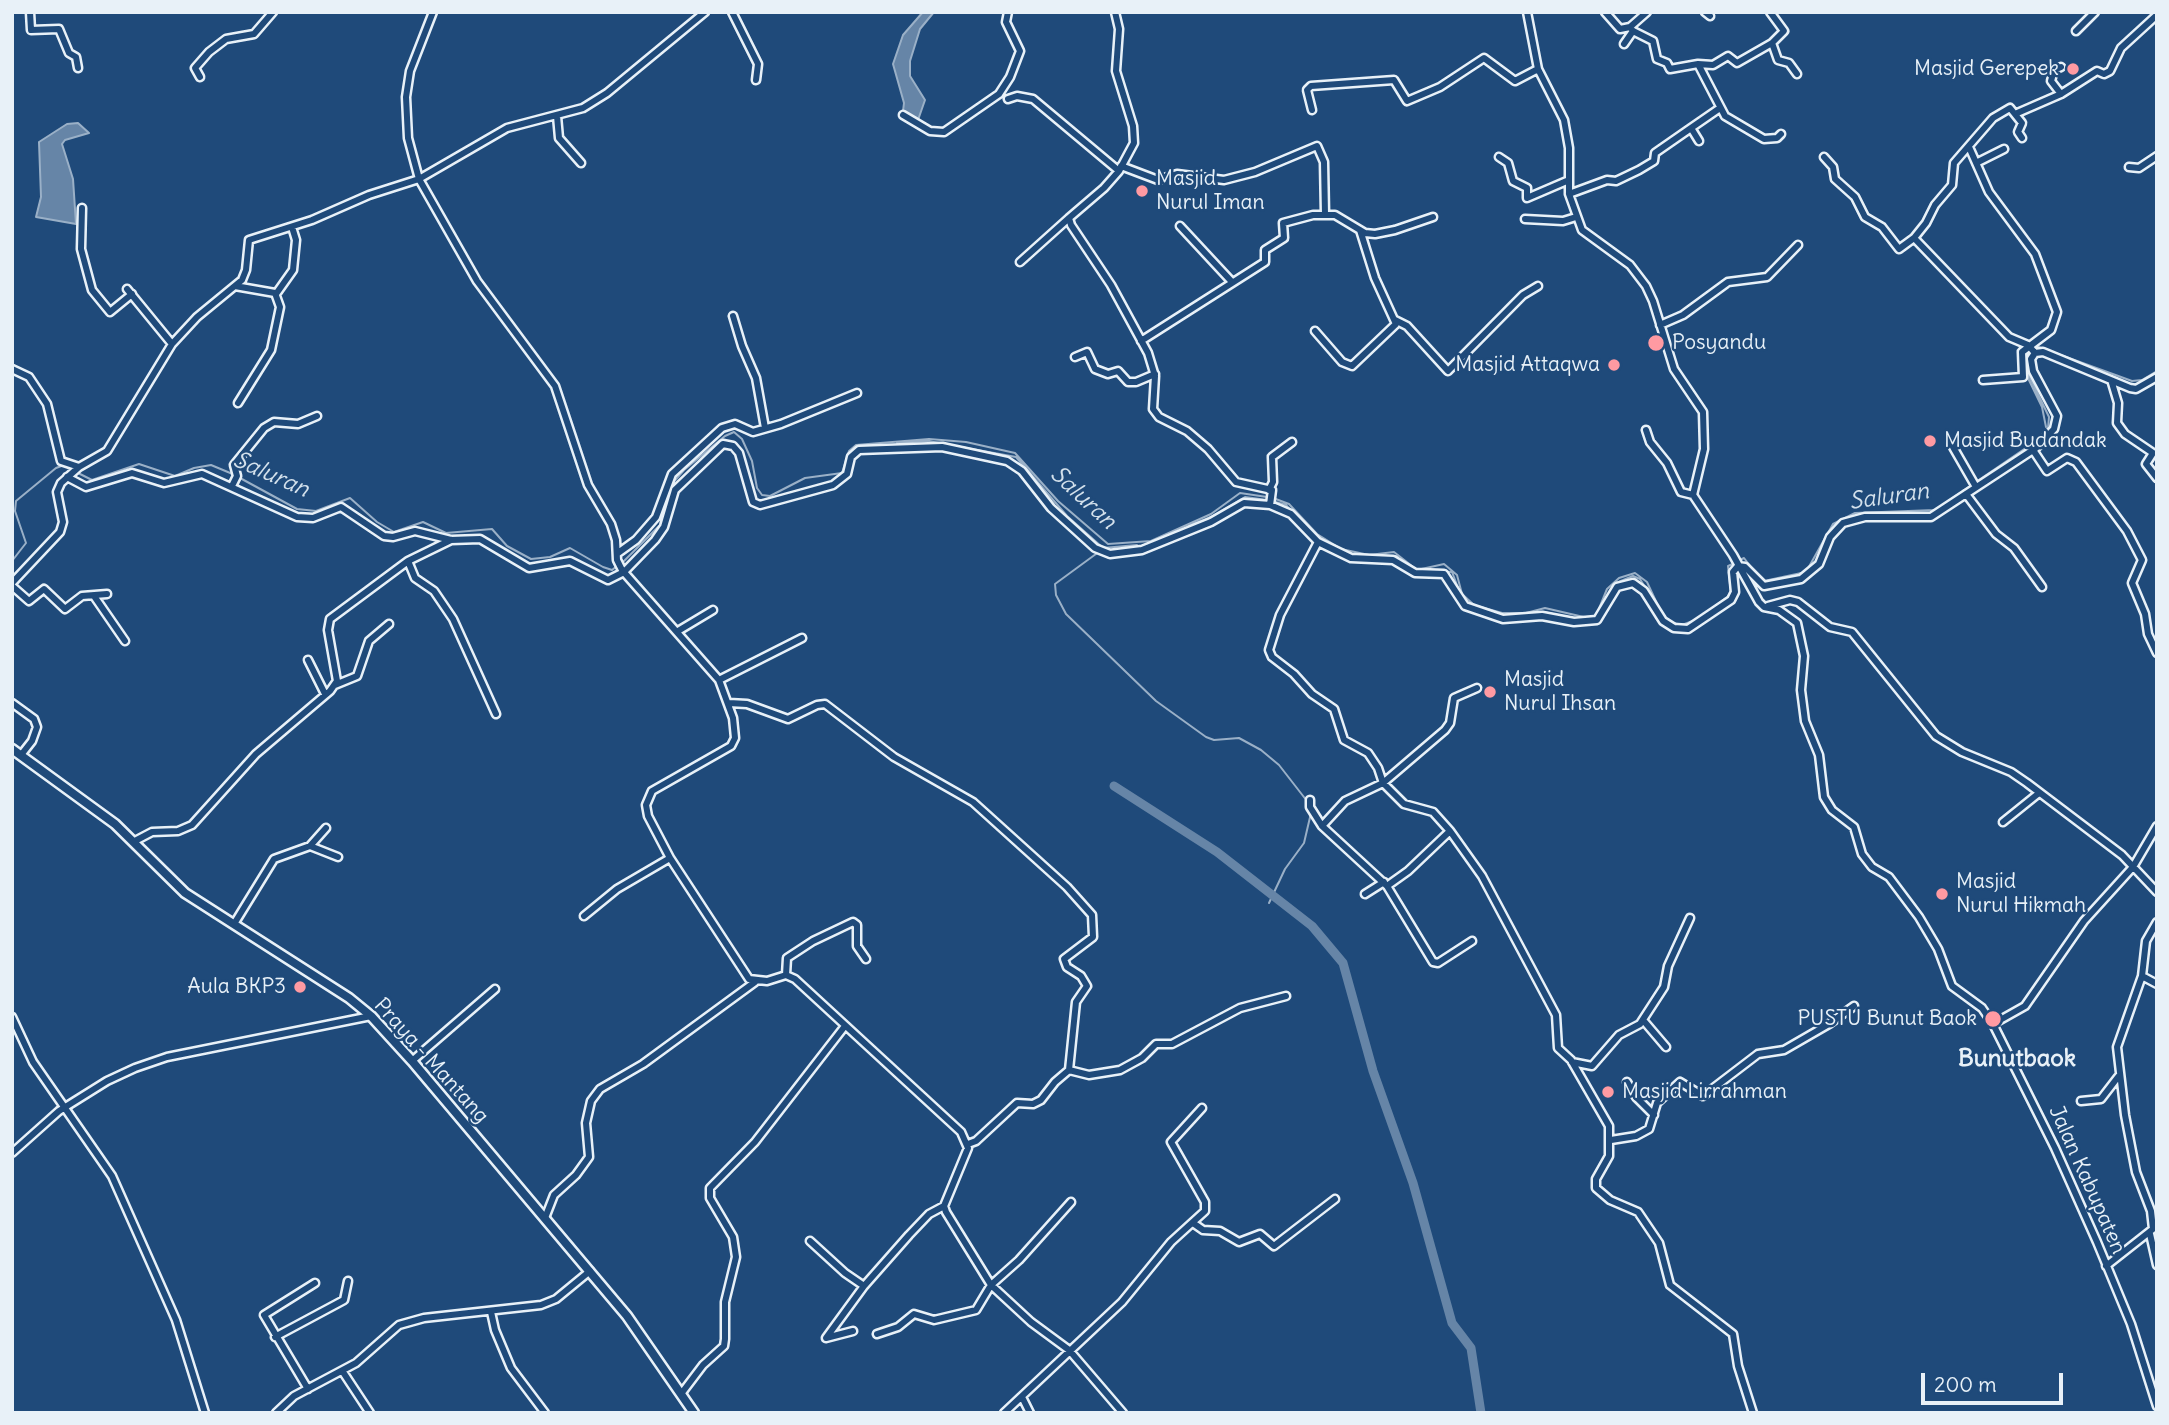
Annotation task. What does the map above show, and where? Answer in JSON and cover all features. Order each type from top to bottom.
[{"type":"main road","name":"Praya - Mantang","points":[[12,749],[114,824],[184,893],[349,998],[370,1016],[412,1061],[590,1271],[648,1344],[694,1413]]},
{"type":"street","points":[[30,12],[31,30],[59,29],[79,68]]},
{"type":"street","points":[[200,77],[195,68],[209,52],[226,39],[254,34],[273,12]]},
{"type":"street","points":[[433,12],[410,71],[406,97],[408,138],[419,178],[477,281],[555,386],[588,485],[611,524],[617,557],[623,571],[719,680],[729,703],[735,731],[732,746],[673,777],[648,796],[648,816],[670,858],[743,971],[755,982]]},
{"type":"street","points":[[107,594],[82,596],[65,609],[44,589],[29,601],[12,584],[61,532],[64,522],[57,492],[74,471],[107,451],[172,344],[197,317],[235,286],[245,274],[249,240],[292,227],[419,178],[507,128],[583,108],[607,93],[705,12]]},
{"type":"street","points":[[732,12],[758,64],[756,80]]},
{"type":"street","points":[[903,114],[930,131],[944,132],[999,94],[1010,77],[1020,51],[1006,22],[1009,12]]},
{"type":"street","points":[[1020,262],[1104,188],[1120,168],[1135,136],[1116,71],[1119,29],[1115,12]]},
{"type":"street","points":[[1527,12],[1538,69],[1564,120],[1569,194],[1576,217],[1584,233],[1618,256],[1640,277],[1653,301],[1674,369],[1703,412],[1704,449],[1693,495]]},
{"type":"street","points":[[1605,12],[1620,30],[1631,29],[1653,41],[1657,59],[1667,63],[1670,69],[1698,64],[1713,65],[1728,56],[1737,63],[1772,43],[1784,31],[1770,12]]},
{"type":"street","points":[[1624,44],[1631,29],[1647,12]]},
{"type":"street","points":[[2076,31],[2095,12]]},
{"type":"street","points":[[2015,114],[2061,94],[2097,71],[2104,74],[2110,71],[2121,48],[2156,14]]},
{"type":"street","points":[[1772,43],[1778,60],[1789,62],[1797,74]]},
{"type":"street","points":[[1312,110],[1307,90],[1311,86],[1394,80],[1407,101],[1440,88],[1486,58],[1515,81],[1538,69]]},
{"type":"street","points":[[1698,64],[1725,116],[1759,137],[1770,139],[1781,134]]},
{"type":"street","points":[[2061,67],[2054,68],[2051,81],[2061,94]]},
{"type":"street","points":[[1008,99],[1017,96],[1033,99],[1120,168],[1158,180],[1177,174],[1224,180],[1255,172],[1317,146],[1324,162],[1325,214]]},
{"type":"street","points":[[1824,157],[1833,167],[1835,179],[1855,197],[1864,217],[1882,227],[1899,249],[1914,238],[1935,205],[1950,190],[1954,182],[1954,163],[2000,113],[2009,107],[2022,123],[2018,132],[2022,138]]},
{"type":"street","points":[[1569,194],[1608,180],[1616,181],[1639,170],[1655,160],[1654,154],[1720,108]]},
{"type":"street","points":[[557,116],[559,138],[581,163]]},
{"type":"street","points":[[1691,128],[1699,141]]},
{"type":"street","points":[[1969,147],[1989,192],[2035,254],[2057,312],[2050,330],[2032,349],[2021,356],[2022,377],[1983,380]]},
{"type":"street","points":[[1976,163],[2004,149]]},
{"type":"street","points":[[2129,167],[2139,168],[2157,156]]},
{"type":"street","points":[[1499,157],[1508,163],[1513,181],[1527,188],[1527,198],[1569,180]]},
{"type":"street","points":[[82,208],[81,249],[92,290],[110,312],[130,291],[172,344]]},
{"type":"street","points":[[1141,341],[1265,262],[1265,250],[1284,238],[1283,223],[1325,214],[1346,220],[1368,234],[1395,230],[1433,217]]},
{"type":"street","points":[[1525,219],[1563,221],[1576,217]]},
{"type":"street","points":[[1069,218],[1141,341],[1155,374],[1153,409],[1159,417],[1187,431],[1208,449],[1236,482],[1271,491]]},
{"type":"street","points":[[1180,226],[1232,282]]},
{"type":"street","points":[[276,294],[293,270],[296,240],[292,227]]},
{"type":"street","points":[[1315,331],[1342,362],[1352,366],[1394,327],[1395,320],[1374,278],[1360,230]]},
{"type":"street","points":[[1914,238],[2009,337],[2112,383],[2136,389],[2157,377]]},
{"type":"street","points":[[1660,325],[1683,316],[1728,282],[1767,276],[1798,245]]},
{"type":"street","points":[[235,286],[276,294]]},
{"type":"street","points":[[1395,320],[1407,326],[1448,371],[1523,295],[1538,286]]},
{"type":"street","points":[[238,403],[273,345],[280,307],[276,294]]},
{"type":"street","points":[[733,316],[742,346],[756,377],[765,428]]},
{"type":"street","points":[[12,369],[29,377],[47,404],[61,461],[74,471],[86,487],[132,473],[164,483],[202,474],[234,481],[297,517],[313,517],[341,507],[384,536],[393,537],[415,531],[451,540],[485,540],[506,556],[529,568],[570,561],[603,579],[612,579],[623,571],[664,527],[675,490],[723,444],[733,446],[740,453],[753,502],[760,505],[834,485],[847,474],[851,457],[859,450],[942,447],[1007,461],[1022,471],[1051,508],[1095,548],[1110,554],[1142,550],[1211,522],[1244,503],[1271,504],[1291,514],[1318,542],[1351,558],[1393,560],[1415,573],[1444,574],[1465,606],[1503,619],[1542,616],[1574,622],[1597,621],[1617,587],[1633,583],[1644,591],[1663,621],[1679,629],[1697,626],[1731,600],[1735,588],[1733,572],[1737,565],[1744,566],[1764,586],[1801,579],[1819,564],[1830,537],[1848,520],[1931,517],[1966,494],[1974,484],[2033,450],[2048,437],[2057,424],[2057,416],[2033,371],[2032,349]]},
{"type":"street","points":[[1074,357],[1087,352],[1095,369],[1108,374],[1118,371],[1128,382],[1136,382],[1155,374]]},
{"type":"street","points":[[2112,383],[2118,403],[2117,423],[2125,434],[2153,453],[2146,463],[2157,478]]},
{"type":"street","points":[[617,557],[656,517],[672,474],[722,428],[735,424],[753,432],[807,415],[842,396],[856,393]]},
{"type":"street","points":[[234,481],[234,465],[264,428],[274,422],[298,424],[317,416]]},
{"type":"street","name":"Jalan Kabupaten","points":[[1646,430],[1650,442],[1667,463],[1681,492],[1693,495],[1733,555],[1751,591],[1765,607],[1779,610],[1793,618],[1802,639],[1801,690],[1805,721],[1819,755],[1821,789],[1828,804],[1854,827],[1862,854],[1872,867],[1889,877],[1919,917],[1938,949],[1952,986],[1980,1006],[1993,1024],[2055,1148],[2106,1266],[2130,1324],[2157,1406]]},
{"type":"street","points":[[1271,504],[1272,457],[1292,442]]},
{"type":"street","points":[[1953,447],[1974,484]]},
{"type":"street","points":[[2033,450],[2047,471],[2067,458],[2077,462],[2127,531],[2142,560],[2134,574],[2133,588],[2143,607],[2148,634],[2157,653]]},
{"type":"street","points":[[1966,494],[1996,534],[2023,560],[2042,587]]},
{"type":"street","points":[[335,685],[327,630],[330,619],[408,561],[451,540]]},
{"type":"street","points":[[1318,542],[1280,615],[1270,654],[1312,694],[1334,709],[1344,740],[1368,753],[1378,768],[1383,783],[1404,804],[1433,812],[1482,876],[1556,1015],[1558,1048],[1572,1062],[1606,1119],[1611,1140],[1609,1156],[1596,1179],[1596,1188],[1611,1200],[1638,1212],[1659,1243],[1670,1285],[1733,1334],[1738,1366],[1753,1413]]},
{"type":"street","points":[[408,561],[415,578],[434,591],[453,619],[496,714]]},
{"type":"street","points":[[94,596],[125,641]]},
{"type":"street","points":[[1765,607],[1784,601],[1798,602],[1830,627],[1852,632],[1936,736],[1962,752],[2011,772],[2133,867],[2157,892]]},
{"type":"street","points":[[678,631],[713,610]]},
{"type":"street","points":[[133,842],[152,832],[178,831],[192,825],[256,754],[335,685],[357,676],[369,641],[389,624]]},
{"type":"street","points":[[719,680],[802,638]]},
{"type":"street","points":[[308,660],[325,694]]},
{"type":"street","points":[[1322,826],[1345,801],[1383,783],[1445,730],[1450,723],[1454,698],[1477,688]]},
{"type":"street","points":[[12,703],[34,719],[37,727],[36,734],[21,755]]},
{"type":"street","points":[[729,703],[747,704],[788,719],[825,704],[894,757],[973,802],[1087,906],[1092,915],[1093,937],[1064,958],[1067,967],[1080,976],[1087,986],[1076,1002],[1069,1070],[1041,1100],[1033,1104],[1017,1103],[976,1141],[968,1144],[944,1206],[922,1222],[864,1286],[826,1338],[853,1331]]},
{"type":"street","points":[[2003,822],[2039,793]]},
{"type":"street","points":[[1310,800],[1310,807],[1322,826],[1386,884],[1433,962],[1438,963],[1472,941]]},
{"type":"street","points":[[1993,1024],[2025,1006],[2084,921],[2133,867],[2157,826]]},
{"type":"street","points":[[234,924],[272,861],[310,846],[326,828]]},
{"type":"street","points":[[1365,894],[1408,871],[1450,831]]},
{"type":"street","points":[[310,846],[338,858]]},
{"type":"street","points":[[584,916],[617,889],[670,858]]},
{"type":"street","points":[[1572,1062],[1592,1066],[1619,1035],[1637,1028],[1664,987],[1668,966],[1690,918]]},
{"type":"street","points":[[786,975],[788,958],[813,941],[853,922],[857,925],[857,946],[866,959]]},
{"type":"street","points":[[2106,1266],[2153,1229],[2154,1210],[2136,1172],[2119,1075],[2117,1047],[2142,976],[2143,950],[2157,922]]},
{"type":"street","points":[[786,975],[944,1114],[968,1144]]},
{"type":"street","points":[[545,1218],[554,1195],[576,1175],[589,1157],[588,1119],[591,1101],[600,1088],[643,1064],[755,982],[786,975]]},
{"type":"street","points":[[2142,976],[2157,984]]},
{"type":"street","points":[[412,1061],[495,989]]},
{"type":"street","points":[[1069,1070],[1089,1075],[1120,1070],[1142,1058],[1156,1044],[1172,1044],[1240,1008],[1286,996]]},
{"type":"street","points":[[1611,1140],[1643,1133],[1654,1122],[1657,1103],[1680,1082],[1703,1096],[1752,1058],[1784,1050],[1854,1006]]},
{"type":"street","points":[[12,1153],[64,1108],[107,1081],[167,1057],[370,1016]]},
{"type":"street","points":[[12,1017],[33,1062],[112,1176],[176,1320],[205,1413]]},
{"type":"street","points":[[1643,1020],[1666,1047]]},
{"type":"street","points":[[681,1394],[703,1365],[724,1346],[725,1339],[725,1301],[736,1257],[733,1237],[710,1198],[710,1188],[755,1142],[845,1026]]},
{"type":"street","points":[[2081,1101],[2101,1100],[2119,1075]]},
{"type":"street","points":[[1627,1082],[1636,1097],[1654,1115]]},
{"type":"street","points":[[1004,1413],[1122,1302],[1171,1242],[1206,1211],[1206,1206],[1171,1142],[1202,1108]]},
{"type":"street","points":[[1193,1223],[1203,1230],[1220,1231],[1239,1242],[1260,1234],[1274,1246],[1335,1199]]},
{"type":"street","points":[[877,1334],[898,1327],[914,1314],[934,1320],[975,1310],[990,1285],[1019,1260],[1071,1202]]},
{"type":"street","points":[[944,1206],[990,1285],[1031,1322],[1069,1350],[1123,1413]]},
{"type":"street","points":[[2150,1234],[2157,1265]]},
{"type":"street","points":[[810,1241],[845,1273],[864,1286]]},
{"type":"street","points":[[276,1413],[308,1389],[343,1372],[399,1325],[424,1318],[491,1312],[552,1302],[590,1271]]},
{"type":"street","points":[[275,1337],[344,1300],[348,1281]]},
{"type":"street","points":[[308,1389],[275,1337],[264,1314],[315,1283]]},
{"type":"street","points":[[491,1312],[495,1330],[511,1368],[545,1413]]},
{"type":"street","points":[[343,1372],[370,1413]]},
{"type":"street","points":[[1022,1397],[1030,1413]]},
{"type":"water","points":[[923,12],[934,12],[920,29],[910,61],[910,76],[925,100],[918,120],[903,111],[904,103],[893,64],[903,35]]},
{"type":"water","points":[[78,123],[89,133],[65,140],[62,144],[73,179],[76,224],[36,217],[41,197],[39,142],[67,124]]},
{"type":"waterway","name":"Saluran","points":[[2036,346],[2132,381],[2142,380],[2157,371]]},
{"type":"waterway","name":"Saluran","points":[[1764,581],[1806,572],[1833,524],[1855,513],[1935,510],[2036,441],[2048,428],[2049,417],[2026,369]]},
{"type":"waterway","name":"Saluran","points":[[2026,374],[2042,407],[2046,427]]},
{"type":"waterway","name":"Saluran","points":[[670,486],[684,470],[725,436],[734,432],[742,439],[752,461],[757,488],[762,495],[770,496],[805,478],[842,473],[849,451],[856,445],[929,439],[966,442],[1015,453],[1058,501],[1108,544],[1151,541],[1211,514],[1240,493],[1267,497]]},
{"type":"waterway","name":"Saluran","points":[[1977,483],[2026,450],[2045,432]]},
{"type":"waterway","name":"Saluran","points":[[897,443],[928,441],[1016,457],[1067,516],[1103,548],[1137,545]]},
{"type":"waterway","name":"Saluran","points":[[78,473],[92,480],[139,464],[175,476],[211,465],[235,475]]},
{"type":"waterway","name":"Saluran","points":[[12,561],[26,543],[15,511],[16,501],[56,468],[64,465]]},
{"type":"waterway","name":"Saluran","points":[[240,478],[297,509],[316,511],[350,498],[377,522],[394,532],[423,522],[446,533],[492,529],[507,546],[531,559],[550,557],[570,548],[603,567],[612,570],[617,566]]},
{"type":"waterway","points":[[1189,526],[1211,517],[1245,497],[1267,500]]},
{"type":"waterway","name":"Saluran","points":[[1273,498],[1289,504],[1317,534],[1341,549],[1369,555],[1394,552],[1417,570],[1444,564],[1457,575],[1462,594],[1474,605],[1502,613],[1526,613],[1545,608],[1588,618],[1596,616],[1607,589],[1619,578],[1635,573],[1647,582],[1660,610]]},
{"type":"waterway","name":"Saluran","points":[[622,563],[660,525],[665,501]]},
{"type":"waterway","name":"Saluran","points":[[1272,501],[1286,505],[1291,511]]},
{"type":"waterway","points":[[1100,551],[1055,584],[1056,595],[1066,614],[1156,701],[1206,737],[1214,740],[1239,738],[1261,750],[1279,765],[1307,801]]},
{"type":"waterway","name":"Saluran","points":[[1379,556],[1398,556]]},
{"type":"waterway","name":"Saluran","points":[[1740,560],[1744,558],[1757,575]]},
{"type":"waterway","name":"Saluran","points":[[1402,559],[1411,567]]},
{"type":"waterway","name":"Saluran","points":[[1702,616],[1731,594],[1728,566],[1735,563]]},
{"type":"waterway","name":"Saluran","points":[[1742,563],[1751,569]]},
{"type":"waterway","name":"Saluran","points":[[1429,571],[1452,572],[1460,593]]},
{"type":"waterway","name":"Saluran","points":[[1616,583],[1633,576],[1640,579],[1651,597]]},
{"type":"waterway","name":"Saluran","points":[[1527,614],[1544,612],[1577,619]]},
{"type":"waterway","name":"Saluran","points":[[1496,614],[1518,615]]},
{"type":"waterway","name":"Saluran","points":[[1663,615],[1669,622],[1682,625],[1698,619]]},
{"type":"waterway","points":[[1114,786],[1217,852],[1312,926],[1343,963],[1373,1071],[1413,1183],[1452,1323],[1471,1348],[1481,1413]]},
{"type":"waterway","points":[[1269,903],[1285,869],[1304,843],[1311,813]]},
{"type":"place","name":"Masjid Gerepek","points":[[2073,69]]},
{"type":"place","name":"Masjid Nurul Iman","points":[[1142,191]]},
{"type":"place","name":"Posyandu","points":[[1656,343]]},
{"type":"place","name":"Masjid Attaqwa","points":[[1614,365]]},
{"type":"place","name":"Masjid Budandak","points":[[1930,441]]},
{"type":"place","name":"Masjid Nurul Ihsan","points":[[1490,692]]},
{"type":"place","name":"Masjid Nurul Hikmah","points":[[1942,894]]},
{"type":"place","name":"Aula BKP3","points":[[300,987]]},
{"type":"place","name":"PUSTU Bunut Baok","points":[[1993,1019]]},
{"type":"place","name":"Masjid Lirrahman","points":[[1608,1092]]},
{"type":"district","name":"Bunutbaok","points":[[2017,1059]]}]
